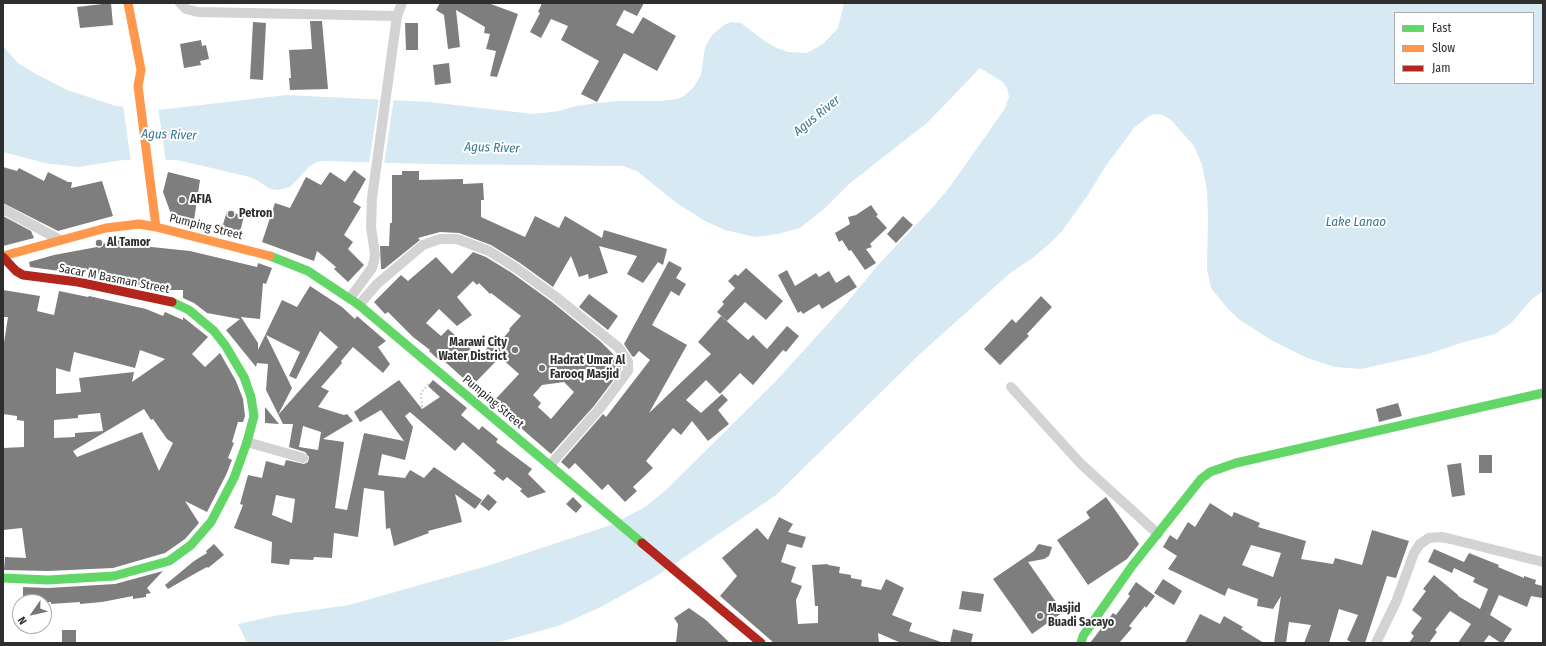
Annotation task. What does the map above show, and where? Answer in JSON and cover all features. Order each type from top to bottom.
[{"type":"main road","points":[[128,3],[141,70],[138,86],[156,227]]},
{"type":"main road","points":[[130,72],[138,86]]},
{"type":"main road","name":"Pumping Street","points":[[3,257],[60,240],[123,225],[139,224],[270,256],[288,262],[326,282],[359,305],[761,643]]},
{"type":"main road","name":"Sacar M Basman Street","points":[[3,257],[16,271],[23,274],[86,284],[162,300],[188,310],[200,318],[214,331],[225,345],[244,377],[251,397],[254,416],[247,442],[234,478],[211,522],[191,545],[169,561],[114,576],[79,580],[3,578]]},
{"type":"main road","points":[[1080,643],[1090,626],[1132,566],[1201,479],[1210,472],[1220,468],[1312,445],[1543,393]]},
{"type":"street","points":[[180,3],[186,8],[198,12],[398,16]]},
{"type":"street","points":[[350,298],[372,268],[374,261],[375,254],[371,227],[372,198],[398,16],[402,3]]},
{"type":"street","points":[[3,209],[60,240]]},
{"type":"street","points":[[359,305],[377,284],[423,245],[440,240],[457,239],[490,251],[516,268],[556,297],[618,347],[628,362],[628,371],[601,407],[550,465]]},
{"type":"street","points":[[1011,387],[1080,464],[1158,534]]},
{"type":"street","points":[[247,442],[303,458]]},
{"type":"street","points":[[1376,643],[1396,602],[1414,553],[1420,544],[1429,538],[1451,538],[1543,562]]},
{"type":"path","points":[[422,407],[421,393],[439,372]]},
{"type":"water","name":"Lake Lanao","points":[[844,3],[1543,3],[1543,291],[1532,299],[1511,323],[1495,334],[1464,342],[1428,354],[1361,369],[1335,367],[1307,358],[1271,340],[1240,320],[1228,309],[1211,288],[1207,269],[1207,190],[1202,165],[1194,146],[1172,121],[1163,115],[1154,114],[1149,116],[1134,128],[1105,167],[1088,195],[1062,231],[1049,244],[1034,257],[1009,274],[921,353],[776,495],[658,575],[601,607],[558,626],[496,643],[247,643],[238,624],[279,615],[349,605],[487,566],[611,525],[645,507],[666,490],[777,380],[844,306],[878,265],[932,208],[949,188],[1004,110],[1009,97],[1007,88],[1003,82],[980,68],[928,122],[849,184],[826,207],[800,228],[778,234],[755,237],[725,230],[705,221],[675,202],[637,171],[623,166],[427,164],[324,161],[317,162],[310,166],[290,187],[278,190],[270,189],[250,177],[177,160],[123,160],[78,167],[45,163],[3,152],[3,46],[18,63],[36,74],[67,90],[116,106],[159,110],[286,95],[429,102],[533,114],[559,111],[576,106],[597,103],[619,101],[660,101],[677,99],[684,96],[693,88],[701,75],[705,47],[712,35],[724,25],[731,22],[741,23],[766,42],[788,52],[807,53],[823,44],[838,28]]},
{"type":"pier","points":[[379,98],[394,98],[384,165],[369,164]]},
{"type":"pier","points":[[123,105],[158,108],[166,162],[131,162]]},
{"type":"building","points":[[111,3],[113,25],[80,28],[77,7]]},
{"type":"building","points":[[440,3],[488,3],[518,14],[497,77],[490,76],[496,51],[486,49],[490,34],[484,33],[485,27],[456,10],[460,47],[448,49],[444,15],[436,10]]},
{"type":"building","points":[[542,3],[644,3],[637,16],[624,10],[616,25],[633,34],[643,17],[676,36],[657,71],[624,53],[597,102],[581,94],[599,61],[561,40],[568,26],[551,19],[541,38],[530,32],[540,13],[538,12]]},
{"type":"building","points":[[310,21],[322,21],[328,89],[290,90],[289,78],[291,78],[289,50],[312,49]]},
{"type":"building","points":[[253,22],[266,23],[263,80],[250,79]]},
{"type":"building","points":[[405,23],[418,23],[418,50],[406,50]]},
{"type":"building","points":[[201,40],[202,46],[206,45],[209,59],[200,61],[201,65],[184,68],[180,44]]},
{"type":"building","points":[[449,63],[451,83],[435,85],[433,65]]},
{"type":"building","points":[[3,167],[17,171],[19,168],[44,181],[48,172],[68,182],[72,182],[71,188],[102,181],[113,216],[58,231],[3,203]]},
{"type":"building","points":[[354,170],[366,179],[353,202],[361,207],[344,235],[353,242],[348,249],[364,265],[348,282],[334,269],[336,267],[317,251],[314,261],[262,242],[275,203],[290,208],[306,177],[321,185],[330,172],[345,182]]},
{"type":"building","points":[[402,171],[419,171],[419,180],[463,179],[463,184],[483,183],[484,200],[481,200],[481,217],[525,237],[535,216],[559,228],[565,216],[602,238],[604,230],[667,249],[663,265],[658,262],[643,283],[627,274],[637,256],[599,246],[608,273],[589,279],[588,274],[579,277],[571,256],[553,287],[520,263],[491,245],[459,233],[440,232],[418,238],[420,240],[384,269],[381,269],[380,246],[389,246],[390,223],[392,223],[392,175],[402,175]]},
{"type":"building","points":[[168,172],[200,180],[193,227],[174,222],[163,192]]},
{"type":"building","points":[[871,205],[878,215],[876,216],[887,228],[870,244],[872,247],[866,249],[876,263],[865,270],[842,240],[839,242],[835,233],[850,224],[848,217],[856,215]]},
{"type":"building","points":[[227,211],[244,216],[239,236],[221,231]]},
{"type":"building","points":[[3,216],[31,231],[34,238],[3,246]]},
{"type":"building","points":[[903,216],[913,225],[896,243],[887,234]]},
{"type":"building","points":[[113,239],[143,240],[142,246],[190,251],[257,267],[258,263],[272,268],[266,284],[263,283],[260,319],[241,317],[258,343],[258,350],[282,300],[297,307],[310,286],[342,307],[355,319],[357,316],[386,341],[378,347],[390,364],[383,373],[353,347],[341,361],[342,363],[321,387],[329,391],[318,407],[344,415],[347,414],[353,421],[323,439],[344,442],[335,508],[347,510],[364,433],[404,441],[381,410],[360,422],[354,412],[399,380],[422,409],[440,397],[428,386],[433,380],[467,408],[461,415],[479,430],[482,426],[498,439],[496,442],[532,469],[528,474],[546,492],[528,498],[520,491],[522,489],[507,477],[503,481],[493,473],[496,471],[463,442],[455,451],[410,412],[405,416],[413,427],[405,460],[382,454],[378,475],[405,478],[410,470],[424,478],[434,467],[482,500],[475,509],[455,494],[462,522],[428,531],[429,533],[394,546],[390,528],[386,529],[384,491],[364,488],[358,537],[334,533],[332,558],[314,557],[313,560],[290,559],[289,565],[271,563],[272,542],[234,528],[243,505],[240,504],[248,475],[262,478],[266,461],[284,466],[286,460],[304,464],[308,462],[309,457],[305,452],[289,447],[293,424],[283,424],[278,415],[266,390],[268,364],[257,363],[256,367],[226,330],[240,319],[207,313],[194,303],[183,298],[183,290],[158,290],[101,278],[101,273],[89,275],[88,270],[75,273],[30,267],[29,262],[54,255],[97,247],[96,245],[113,242]],"holes":[[[320,331],[338,347],[278,415],[292,388],[266,335],[300,352],[289,376],[296,379]],[[303,426],[321,432],[318,450],[299,447]],[[276,495],[295,499],[292,523],[272,515]]]},
{"type":"building","points":[[473,252],[486,257],[512,273],[552,302],[600,341],[618,359],[621,370],[594,406],[551,454],[492,403],[519,374],[500,357],[472,386],[443,360],[441,362],[388,312],[385,314],[374,302],[401,275],[408,281],[436,257],[452,274]],"holes":[[[473,281],[477,285],[479,283],[490,294],[491,293],[521,316],[496,347],[491,343],[480,357],[448,329],[441,336],[426,323],[439,309],[457,326],[472,315],[457,297]],[[564,382],[574,392],[551,419],[538,407],[541,403],[533,395],[542,385]]]},
{"type":"building","points":[[669,261],[682,268],[676,278],[686,284],[679,296],[671,291],[652,325],[687,345],[649,413],[711,354],[698,342],[721,316],[748,340],[753,335],[767,349],[787,326],[799,336],[786,352],[783,350],[753,385],[740,373],[720,394],[706,380],[686,400],[701,413],[722,394],[728,400],[718,410],[729,424],[708,441],[692,421],[681,435],[673,428],[646,461],[653,468],[633,487],[637,491],[625,502],[608,484],[602,490],[575,463],[569,469],[561,462],[603,414],[606,417],[650,360],[639,351],[634,357],[632,356],[624,344]]},
{"type":"building","points":[[746,268],[783,301],[766,320],[745,302],[727,321],[717,312],[724,304],[722,302],[735,288],[728,281],[735,274],[738,276]]},
{"type":"building","points":[[787,270],[795,286],[816,273],[819,277],[829,271],[836,283],[849,275],[857,287],[822,309],[819,304],[803,314],[801,311],[798,313],[778,275]]},
{"type":"building","points":[[3,290],[40,296],[37,311],[54,315],[59,291],[146,309],[163,316],[165,312],[183,320],[183,317],[208,337],[192,354],[205,367],[220,353],[236,381],[243,399],[245,416],[243,422],[238,422],[232,442],[234,443],[228,458],[232,460],[207,512],[185,501],[199,523],[185,539],[165,553],[113,568],[48,571],[4,570],[5,557],[26,558],[22,528],[3,530],[3,448],[24,447],[24,421],[17,420],[17,416],[3,414],[3,349],[8,317],[3,317]],"holes":[[[140,350],[165,359],[132,382],[134,372],[79,378],[81,392],[56,394],[56,368],[70,372],[74,352],[135,368]],[[144,409],[167,439],[173,443],[159,471],[142,432],[77,457],[73,451]],[[100,413],[103,431],[75,433],[75,437],[54,438],[54,420],[78,418],[78,415]]]},
{"type":"building","points":[[589,294],[618,316],[608,330],[579,307]]},
{"type":"building","points":[[1041,296],[1052,307],[1027,334],[1029,336],[1000,365],[984,349],[1012,319],[1016,323]]},
{"type":"building","points":[[1398,403],[1402,416],[1379,422],[1376,409]]},
{"type":"building","points":[[265,407],[279,424],[265,423]]},
{"type":"building","points":[[1479,455],[1492,455],[1492,473],[1479,473]]},
{"type":"building","points":[[1461,463],[1465,495],[1452,497],[1447,465]]},
{"type":"building","points":[[488,494],[497,502],[489,511],[480,504]]},
{"type":"building","points":[[573,497],[582,506],[576,513],[566,504]]},
{"type":"building","points":[[1106,497],[1139,544],[1127,559],[1088,585],[1057,540],[1090,518],[1086,512]]},
{"type":"building","points":[[1210,503],[1232,517],[1234,512],[1260,523],[1258,527],[1306,541],[1301,559],[1333,564],[1335,558],[1362,565],[1372,530],[1409,541],[1396,578],[1387,576],[1365,643],[1353,643],[1347,640],[1358,615],[1339,609],[1329,643],[1304,643],[1311,625],[1289,622],[1286,643],[1274,643],[1281,596],[1273,609],[1257,606],[1258,599],[1228,588],[1225,596],[1168,569],[1177,556],[1163,547],[1170,535],[1177,540],[1188,522],[1195,527]],"holes":[[[1251,545],[1281,553],[1273,577],[1242,565]]]},
{"type":"building","points":[[779,517],[793,524],[788,532],[806,537],[802,548],[787,544],[781,562],[796,567],[791,582],[802,586],[796,600],[798,624],[818,623],[818,606],[815,606],[812,565],[828,564],[840,567],[839,573],[851,575],[851,578],[862,580],[861,586],[881,590],[886,579],[904,588],[892,615],[912,623],[909,631],[941,642],[901,643],[878,633],[879,643],[774,643],[720,596],[737,576],[722,558],[757,528],[768,540]]},
{"type":"building","points":[[214,544],[224,555],[208,568],[207,567],[168,589],[165,585],[194,561],[207,553],[206,551]]},
{"type":"building","points":[[1039,544],[1052,547],[1049,556],[1044,559],[1028,562],[1063,612],[1032,634],[993,579],[1034,551]]},
{"type":"building","points":[[1434,549],[1464,562],[1469,553],[1499,565],[1498,567],[1524,578],[1524,576],[1536,580],[1535,584],[1543,586],[1542,598],[1531,596],[1527,607],[1499,595],[1490,615],[1512,629],[1503,643],[1489,635],[1483,643],[1458,643],[1471,624],[1450,611],[1435,630],[1437,632],[1429,643],[1409,643],[1414,636],[1411,633],[1422,618],[1412,610],[1426,591],[1423,589],[1434,575],[1458,596],[1480,609],[1488,589],[1473,582],[1475,578],[1454,568],[1452,573],[1428,562]]},
{"type":"building","points":[[163,571],[147,588],[151,593],[146,594],[146,597],[133,599],[133,596],[102,602],[80,604],[80,602],[52,604],[52,594],[23,594],[23,587],[48,588],[115,584]]},
{"type":"building","points":[[1163,579],[1182,591],[1174,605],[1154,593]]},
{"type":"building","points":[[1136,582],[1155,596],[1129,626],[1132,628],[1119,643],[1090,643],[1113,613],[1116,615],[1130,596],[1128,594]]},
{"type":"building","points":[[962,591],[984,594],[981,612],[959,609]]},
{"type":"building","points":[[689,608],[706,620],[730,643],[676,643],[678,624],[674,618]]},
{"type":"building","points":[[1200,614],[1220,624],[1224,616],[1243,627],[1241,629],[1264,643],[1185,643]]},
{"type":"building","points":[[953,629],[973,634],[971,643],[950,643]]},
{"type":"building","points":[[62,630],[76,630],[76,643],[62,643]]},
{"type":"traffic: fast","points":[[270,256],[308,271],[359,305],[642,543]]},
{"type":"traffic: fast","points":[[3,578],[48,580],[114,576],[169,561],[191,545],[211,522],[234,478],[247,442],[254,416],[251,397],[244,377],[225,345],[214,331],[189,310],[172,302]]},
{"type":"traffic: fast","points":[[1081,643],[1083,636],[1132,566],[1201,479],[1210,472],[1236,463],[1543,393]]},
{"type":"traffic: slow","points":[[128,3],[141,70],[138,86],[156,227]]},
{"type":"traffic: slow","points":[[3,256],[106,228],[139,224],[270,256]]},
{"type":"traffic: jam","points":[[3,257],[16,271],[23,275],[78,282],[172,302]]},
{"type":"traffic: jam","points":[[642,543],[761,643]]},
{"type":"place","name":"AFIA","points":[[182,200]]},
{"type":"place","name":"Petron","points":[[231,214]]},
{"type":"place","name":"Al Tamor","points":[[99,243]]},
{"type":"place","name":"Marawi City Water District","points":[[515,350]]},
{"type":"place","name":"Hadrat Umar Al Farooq Masjid","points":[[542,368]]},
{"type":"place","name":"Masjid Buadi Sacayo","points":[[1040,616]]},
{"type":"water label","name":"Agus River","points":[[817,116]]},
{"type":"water label","name":"Agus River","points":[[169,135]]},
{"type":"water label","name":"Agus River","points":[[492,148]]}]
